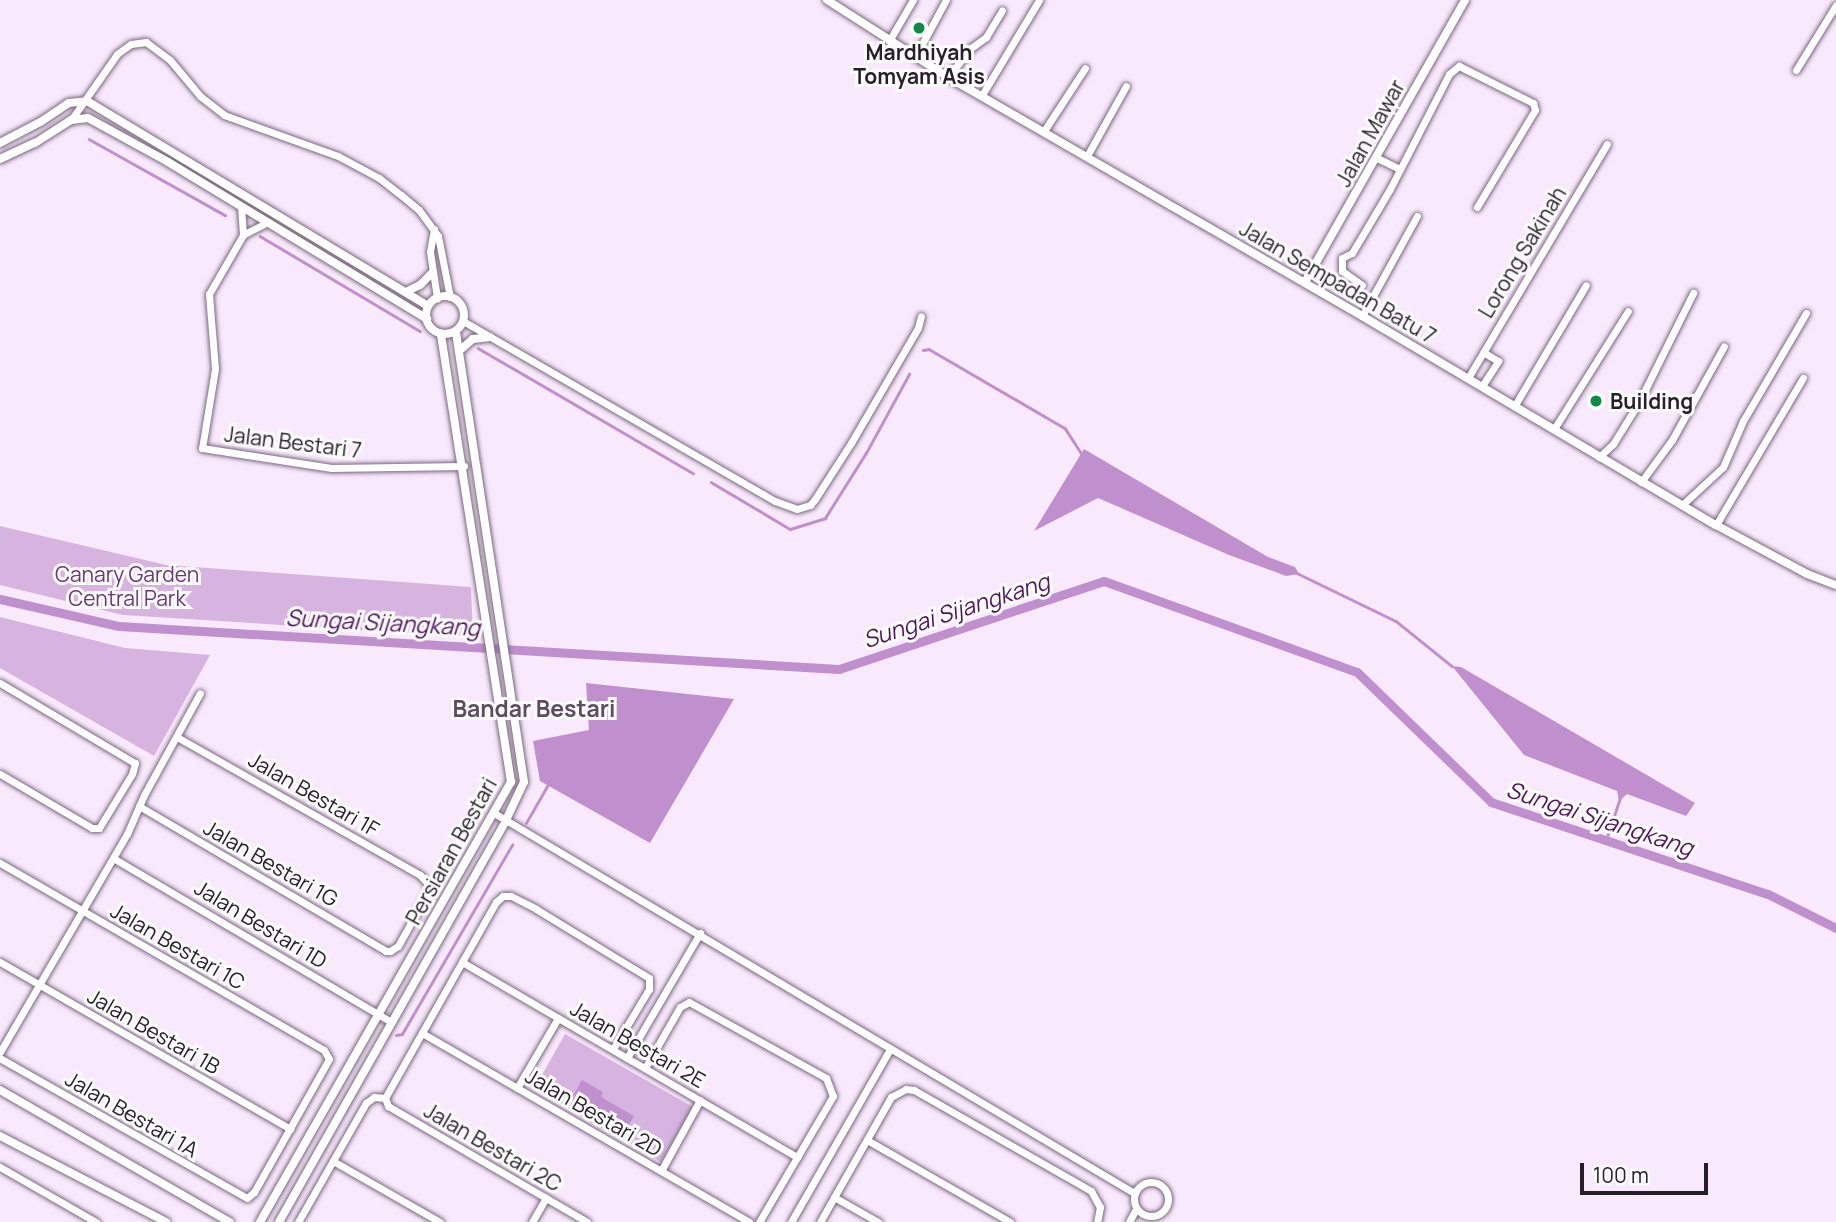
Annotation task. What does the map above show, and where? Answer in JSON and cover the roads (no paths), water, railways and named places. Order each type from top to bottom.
[{"type":"street","name":"Jalan Sempadan Batu 7","points":[[828,0],[948,77],[1468,377],[1641,482],[1795,568],[1836,586]]},
{"type":"street","points":[[889,41],[913,0]]},
{"type":"street","points":[[915,57],[946,0]]},
{"type":"street","points":[[982,95],[1039,0]]},
{"type":"street","name":"Jalan Mawar","points":[[1305,282],[1465,0]]},
{"type":"street","points":[[1796,70],[1836,5]]},
{"type":"street","points":[[948,77],[971,48],[986,37],[1002,10]]},
{"type":"street","points":[[71,120],[117,54],[131,44],[146,43],[170,60],[213,108],[357,166],[419,209],[441,242],[450,297],[463,309],[463,321],[456,331],[441,334],[431,328],[427,319],[428,306],[437,298],[450,297]]},
{"type":"street","points":[[1362,285],[1342,271],[1342,258],[1352,253],[1456,67],[1494,81],[1533,103],[1535,110],[1477,208]]},
{"type":"street","points":[[1044,131],[1085,68]]},
{"type":"street","points":[[1087,156],[1126,86]]},
{"type":"street","points":[[0,143],[69,103],[83,100],[428,306]]},
{"type":"street","points":[[0,159],[35,143],[71,120],[88,118],[103,124],[427,319]]},
{"type":"street","name":"Lorong Sakinah","points":[[1468,377],[1607,144]]},
{"type":"street","points":[[1377,158],[1400,169]]},
{"type":"street","points":[[241,206],[243,235],[268,222]]},
{"type":"street","points":[[1362,316],[1417,216]]},
{"type":"street","points":[[434,229],[429,246],[437,298]]},
{"type":"street","name":"Jalan Bestari 7","points":[[243,235],[209,294],[215,369],[202,448],[340,469],[464,466]]},
{"type":"street","points":[[406,292],[425,282],[433,272]]},
{"type":"street","points":[[1515,405],[1586,285]]},
{"type":"street","points":[[1599,457],[1613,444],[1639,401],[1693,293]]},
{"type":"street","points":[[1554,429],[1628,311]]},
{"type":"street","points":[[1682,505],[1723,467],[1744,421],[1806,313]]},
{"type":"street","points":[[463,321],[775,501],[797,509],[810,505],[815,499],[851,443],[918,328],[921,316]]},
{"type":"street","name":"Persiaran Bestari","points":[[279,1222],[390,1021],[506,820],[524,782],[456,331]]},
{"type":"street","name":"Persiaran Bestari","points":[[260,1222],[511,782],[464,466],[441,334]]},
{"type":"street","points":[[459,351],[473,339],[490,337]]},
{"type":"street","points":[[1641,482],[1672,440],[1724,346]]},
{"type":"street","points":[[1482,386],[1498,361],[1483,352]]},
{"type":"street","points":[[1716,525],[1803,378]]},
{"type":"street","points":[[0,683],[129,757],[135,763],[135,768],[99,828],[92,828],[0,774]]},
{"type":"street","points":[[0,1052],[113,858],[200,693]]},
{"type":"street","name":"Jalan Bestari 1F","points":[[177,737],[421,875],[430,886],[398,946],[386,951]]},
{"type":"street","name":"Jalan Bestari 1G","points":[[139,806],[386,951]]},
{"type":"street","points":[[494,813],[1134,1193]]},
{"type":"street","name":"Jalan Bestari 1D","points":[[113,858],[390,1021]]},
{"type":"street","name":"Jalan Bestari 1C","points":[[0,863],[324,1050],[327,1065],[290,1129]]},
{"type":"street","points":[[298,1222],[366,1103],[374,1097],[385,1098],[496,902],[503,896],[511,896],[649,978],[649,989],[613,1049]]},
{"type":"street","points":[[627,1058],[700,933]]},
{"type":"street","name":"Jalan Bestari 1B","points":[[0,962],[290,1129]]},
{"type":"street","name":"Jalan Bestari 2E","points":[[462,962],[797,1157]]},
{"type":"street","points":[[645,1068],[680,1007],[689,1002],[826,1078],[833,1096],[760,1222]]},
{"type":"street","points":[[517,1088],[558,1018]]},
{"type":"street","name":"Jalan Bestari 2D","points":[[422,1033],[749,1222]]},
{"type":"street","points":[[791,1222],[890,1049]]},
{"type":"street","name":"Jalan Bestari 1A","points":[[0,1058],[247,1198],[254,1192],[290,1129]]},
{"type":"street","points":[[0,1090],[230,1222]]},
{"type":"street","points":[[820,1222],[891,1097],[897,1091],[914,1090],[1091,1191],[1100,1207],[1097,1222]]},
{"type":"street","name":"Jalan Bestari 2C","points":[[385,1098],[388,1106],[587,1222]]},
{"type":"street","points":[[661,1171],[701,1100]]},
{"type":"street","points":[[0,1136],[166,1222]]},
{"type":"street","points":[[867,1140],[1010,1222]]},
{"type":"street","points":[[333,1161],[440,1222]]},
{"type":"street","points":[[0,1167],[96,1222]]},
{"type":"street","points":[[1134,1193],[1146,1182],[1160,1185],[1168,1198],[1163,1212],[1146,1219],[1136,1209]]},
{"type":"street","points":[[1129,1222],[1136,1209],[1134,1193]]},
{"type":"street","points":[[834,1196],[878,1222]]},
{"type":"street","points":[[533,1222],[546,1198]]},
{"type":"waterway","points":[[89,139],[225,215]]},
{"type":"waterway","points":[[260,236],[420,331]]},
{"type":"waterway","points":[[478,348],[693,473]]},
{"type":"waterway","points":[[923,350],[929,349],[1065,428],[1083,456]]},
{"type":"waterway","points":[[711,482],[790,529],[825,518],[866,453],[909,374]]},
{"type":"waterway","points":[[1297,573],[1396,621],[1452,666]]},
{"type":"waterway","name":"Sungai Sijangkang","points":[[0,599],[119,626],[839,669],[1104,581],[1357,672],[1491,802],[1768,894],[1836,928]]},
{"type":"waterway","points":[[526,823],[549,783]]},
{"type":"waterway","points":[[1606,840],[1620,798]]},
{"type":"waterway","points":[[396,1035],[402,1034],[512,845]]},
{"type":"place","name":"Mardhiyah Tomyam Asis","points":[[919,28]]},
{"type":"place","name":"Building","points":[[1596,401]]},
{"type":"district","name":"Bandar Bestari","points":[[534,708]]},
{"type":"park label","name":"Canary Garden Central Park","points":[[127,586]]}]
